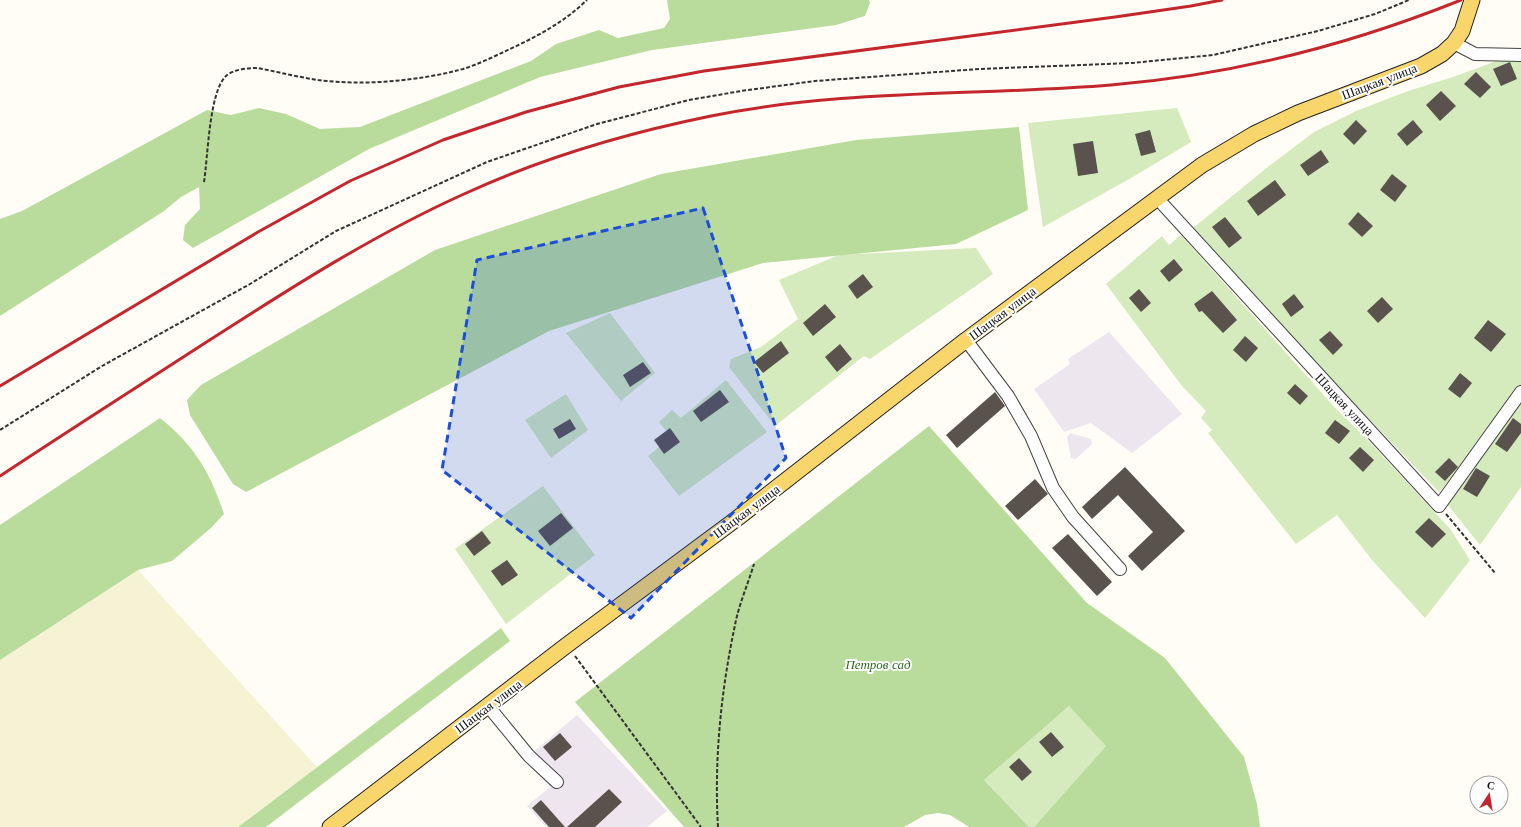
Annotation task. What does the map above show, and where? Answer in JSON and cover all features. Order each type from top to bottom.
[{"type":"main road","name":"Шацкая улица","points":[[334,826],[567,645],[739,517],[966,340],[1202,165],[1254,134],[1298,113],[1421,66],[1442,54],[1462,31],[1472,0]]},
{"type":"street","points":[[1454,42],[1475,54],[1521,55]]},
{"type":"street","name":"Шацкая улица","points":[[1157,198],[1439,506]]},
{"type":"street","points":[[966,340],[1008,396],[1031,436],[1053,488],[1073,517],[1120,569]]},
{"type":"street","points":[[1439,506],[1521,392]]},
{"type":"street","points":[[488,706],[529,756],[557,782]]},
{"type":"path","points":[[204,182],[208,159],[213,102],[217,90],[225,76],[235,71],[248,68],[258,68],[318,80],[350,82],[431,76],[463,68],[539,36],[564,20],[586,0]]},
{"type":"path","points":[[0,430],[102,366],[250,284],[336,231],[487,162],[597,124],[689,100],[741,91],[815,82],[979,69],[1132,63],[1213,55],[1318,31],[1375,14],[1409,0]]},
{"type":"path","points":[[1439,506],[1495,573]]},
{"type":"path","points":[[718,827],[716,792],[722,708],[735,624],[754,564]]},
{"type":"path","points":[[567,645],[701,827]]},
{"type":"highlighted area","points":[[703,208],[786,458],[631,618],[442,470],[477,260]]},
{"type":"shaded area","points":[[1109,332],[1182,414],[1132,453],[1091,423],[1064,432],[1034,389],[1070,364],[1068,359]]},
{"type":"shaded area","points":[[1070,433],[1091,439],[1092,444],[1076,459],[1071,458],[1067,437]]},
{"type":"shaded area","points":[[138,570],[317,767],[238,827],[0,827],[0,660]]},
{"type":"shaded area","points":[[577,715],[667,811],[647,827],[546,827],[527,806],[550,787],[524,760]]},
{"type":"green space","points":[[667,0],[869,0],[870,3],[865,16],[836,25],[652,50],[540,77],[369,149],[193,248],[183,240],[185,225],[200,209],[199,187],[181,197],[164,211],[0,316],[0,219],[22,211],[207,110],[231,115],[259,108],[286,114],[320,129],[360,127],[531,61],[556,44],[599,30],[618,38],[664,28],[670,19]]},
{"type":"green space","points":[[1510,56],[1521,59],[1521,385],[1477,448],[1439,492],[1267,312],[1193,228],[1269,166],[1314,132],[1356,111],[1408,91],[1453,77]]},
{"type":"green space","points":[[1177,108],[1191,142],[1131,178],[1043,227],[1028,123]]},
{"type":"green space","points":[[1019,127],[1028,210],[956,244],[763,263],[549,331],[246,492],[233,484],[190,415],[187,400],[201,385],[435,250],[661,174],[856,140]]},
{"type":"green space","points":[[1181,235],[1337,410],[1365,437],[1451,530],[1470,560],[1425,618],[1372,560],[1337,515],[1296,544],[1208,433],[1212,430],[1201,418],[1206,411],[1182,386],[1106,284],[1162,236],[1169,245]]},
{"type":"green space","points":[[976,248],[993,274],[870,359],[864,356],[775,426],[729,367],[731,359],[761,347],[798,319],[779,280],[839,255]]},
{"type":"green space","points":[[610,313],[655,373],[621,401],[566,333]]},
{"type":"green space","points":[[726,380],[767,432],[679,496],[648,456],[671,437],[659,422],[672,410],[681,418]]},
{"type":"green space","points":[[566,394],[588,430],[551,458],[525,420]]},
{"type":"green space","points":[[1521,399],[1521,487],[1480,545],[1447,504]]},
{"type":"green space","points":[[160,418],[182,438],[200,460],[213,485],[224,514],[211,528],[172,561],[138,570],[0,660],[0,525]]},
{"type":"green space","name":"Петров сад","points":[[929,426],[1087,603],[1165,658],[1244,757],[1257,804],[1260,827],[1034,827],[1106,746],[1069,706],[984,780],[1029,827],[969,827],[950,815],[938,813],[925,815],[904,827],[684,827],[575,702]]},
{"type":"green space","points":[[543,486],[595,555],[506,624],[455,549]]},
{"type":"green space","points":[[501,628],[510,641],[266,827],[238,827]]},
{"type":"green space","points":[[1069,706],[1107,745],[1034,827],[1029,827],[984,780]]},
{"type":"building","points":[[1510,62],[1517,79],[1501,86],[1493,69]]},
{"type":"building","points":[[1476,72],[1491,87],[1480,98],[1464,84]]},
{"type":"building","points":[[1441,91],[1456,106],[1440,121],[1426,105]]},
{"type":"building","points":[[1356,120],[1367,131],[1354,145],[1343,134]]},
{"type":"building","points":[[1413,120],[1423,132],[1407,146],[1397,134]]},
{"type":"building","points":[[1150,130],[1156,152],[1141,156],[1135,134]]},
{"type":"building","points":[[1093,141],[1098,173],[1078,176],[1073,144]]},
{"type":"building","points":[[1321,150],[1329,162],[1308,176],[1300,165]]},
{"type":"building","points":[[1392,174],[1407,186],[1395,202],[1380,190]]},
{"type":"building","points":[[1275,180],[1286,195],[1258,216],[1247,201]]},
{"type":"building","points":[[1358,212],[1373,226],[1362,237],[1348,224]]},
{"type":"building","points":[[1225,217],[1242,238],[1229,248],[1212,227]]},
{"type":"building","points":[[1174,259],[1183,270],[1169,282],[1160,271]]},
{"type":"building","points":[[863,274],[873,287],[857,299],[848,286]]},
{"type":"building","points":[[1139,289],[1151,303],[1141,312],[1129,298]]},
{"type":"building","points":[[1212,291],[1237,320],[1223,333],[1202,311],[1199,312],[1194,304]]},
{"type":"building","points":[[1294,294],[1304,307],[1291,317],[1282,304]]},
{"type":"building","points":[[1382,297],[1393,309],[1378,323],[1367,311]]},
{"type":"building","points":[[825,304],[836,317],[813,336],[803,323]]},
{"type":"building","points":[[1488,320],[1506,334],[1491,352],[1474,338]]},
{"type":"building","points":[[1330,331],[1343,345],[1333,355],[1319,340]]},
{"type":"building","points":[[1245,336],[1258,348],[1246,362],[1233,350]]},
{"type":"building","points":[[781,341],[789,353],[763,373],[754,362]]},
{"type":"building","points":[[840,344],[852,359],[837,372],[825,357]]},
{"type":"building","points":[[643,362],[651,373],[630,387],[623,375]]},
{"type":"building","points":[[1460,373],[1472,383],[1460,398],[1448,389]]},
{"type":"building","points":[[1295,384],[1308,396],[1300,405],[1287,393]]},
{"type":"building","points":[[720,390],[729,402],[701,422],[693,411]]},
{"type":"building","points":[[995,392],[1005,406],[957,448],[946,435]]},
{"type":"building","points":[[1513,418],[1521,424],[1521,433],[1507,452],[1495,444]]},
{"type":"building","points":[[570,419],[576,429],[559,439],[553,429]]},
{"type":"building","points":[[1335,420],[1350,431],[1339,444],[1325,433]]},
{"type":"building","points":[[670,428],[680,442],[664,454],[654,440]]},
{"type":"building","points":[[1360,447],[1374,460],[1363,472],[1349,458]]},
{"type":"building","points":[[1449,458],[1458,467],[1445,481],[1435,472]]},
{"type":"building","points":[[1125,467],[1185,531],[1142,571],[1128,556],[1153,532],[1118,495],[1092,519],[1082,507]]},
{"type":"building","points":[[1476,468],[1490,476],[1477,497],[1463,489]]},
{"type":"building","points":[[1035,479],[1048,494],[1018,520],[1005,506]]},
{"type":"building","points":[[561,513],[573,528],[550,546],[538,531]]},
{"type":"building","points":[[1429,518],[1446,534],[1432,548],[1415,532]]},
{"type":"building","points":[[482,531],[491,543],[474,556],[465,544]]},
{"type":"building","points":[[1068,534],[1112,582],[1097,596],[1052,548]]},
{"type":"building","points":[[507,560],[518,575],[502,586],[491,571]]},
{"type":"building","points":[[1051,732],[1064,747],[1052,757],[1039,742]]},
{"type":"building","points":[[560,733],[572,747],[555,761],[543,747]]},
{"type":"building","points":[[1019,758],[1032,772],[1022,781],[1009,767]]},
{"type":"building","points":[[609,789],[622,802],[595,827],[567,827]]},
{"type":"building","points":[[541,800],[565,827],[549,827],[532,808]]},
{"type":"railway","points":[[0,386],[258,232],[350,181],[443,140],[526,112],[619,87],[704,71],[1115,17],[1222,0]]},
{"type":"railway","points":[[0,476],[268,303],[364,245],[464,194],[554,158],[648,130],[761,107],[860,97],[1111,85],[1201,74],[1245,66],[1333,44],[1376,31],[1461,0]]}]
